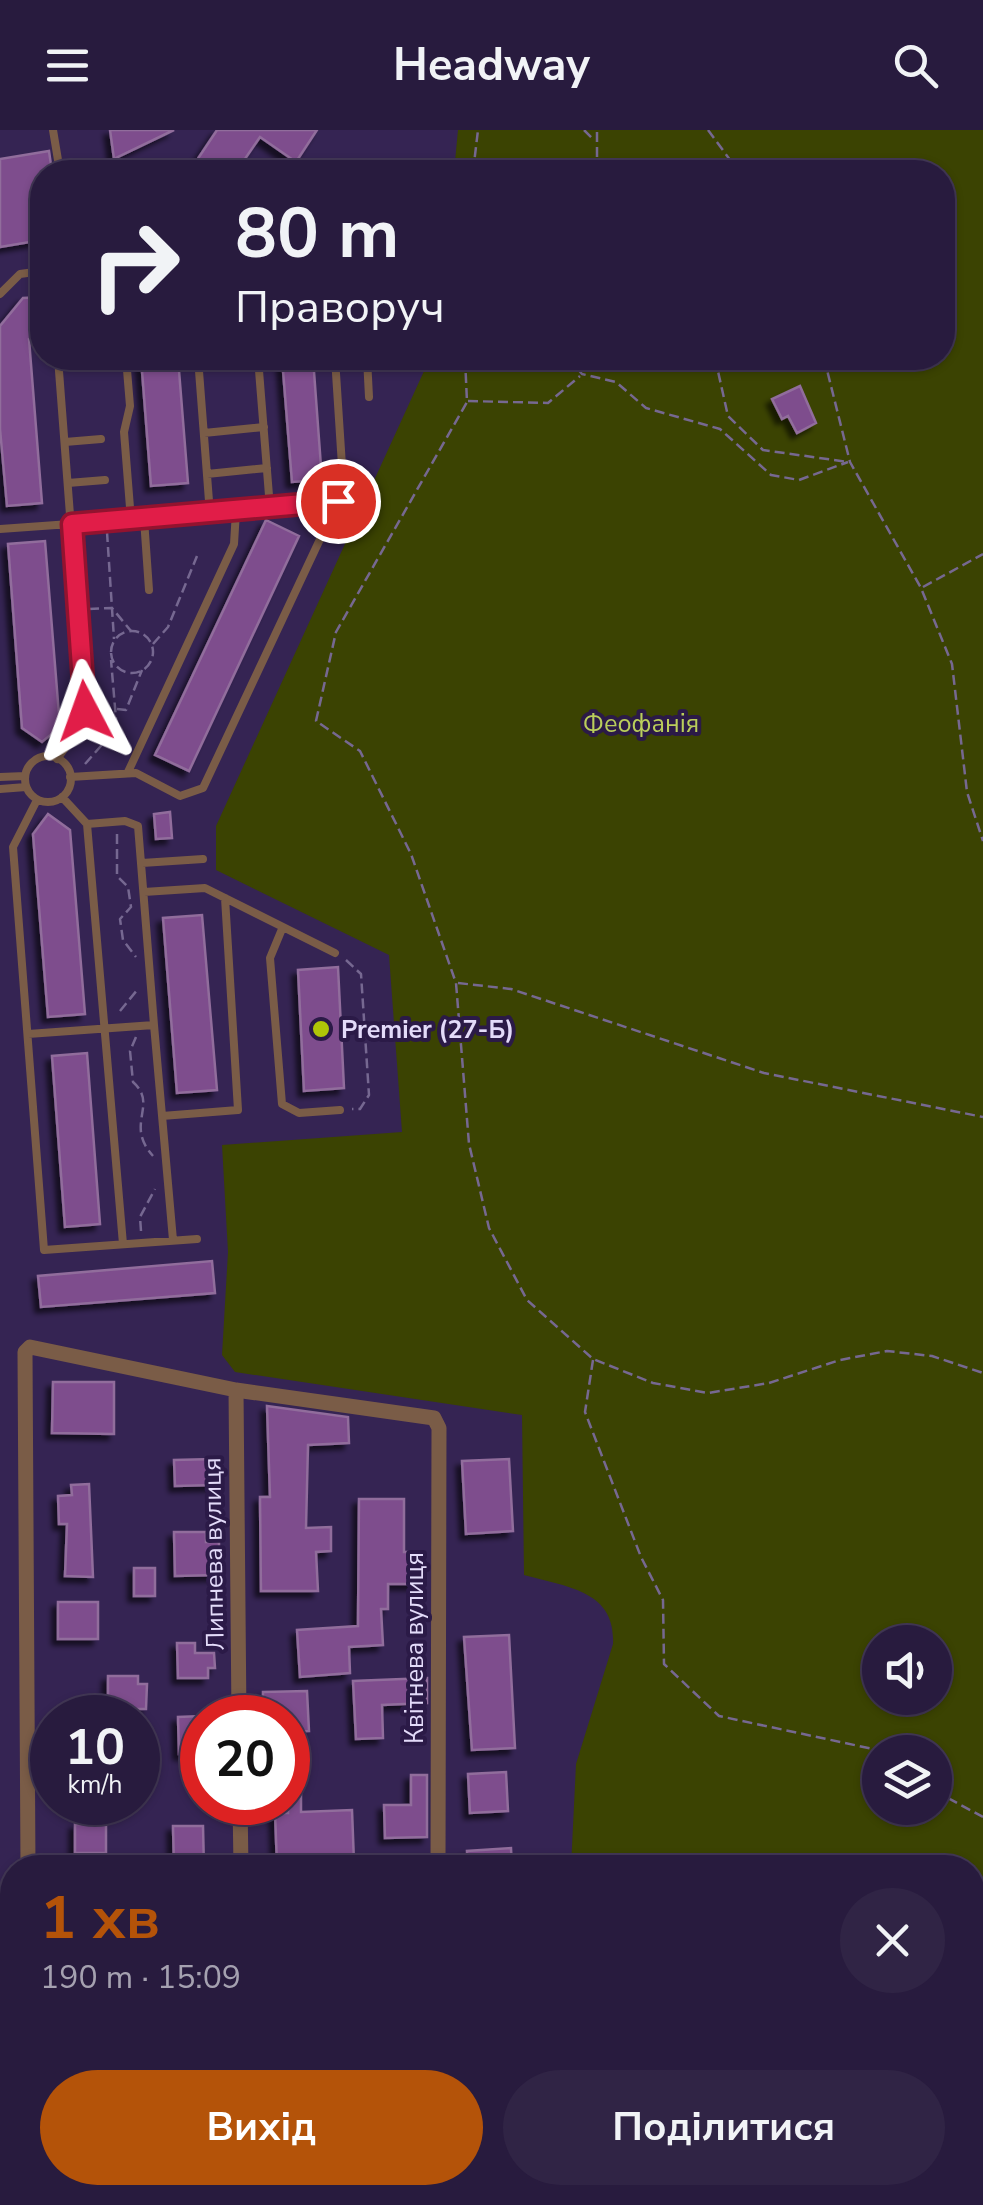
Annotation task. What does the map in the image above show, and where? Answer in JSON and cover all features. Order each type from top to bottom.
[{"type":"street","points":[[28,1855],[25,1352],[30,1347],[236,1390]]},
{"type":"street","name":"Квітнева вулиця","points":[[236,1390],[430,1416],[439,1428],[438,1855]]},
{"type":"street","name":"Липнева вулиця","points":[[236,1390],[239,1695]]},
{"type":"street","points":[[240,1825],[241,1855]]},
{"type":"lane","points":[[52,130],[58,160]]},
{"type":"lane","points":[[0,294],[20,274],[30,273]]},
{"type":"lane","points":[[57,759],[84,720],[59,370]]},
{"type":"lane","points":[[127,370],[130,406],[124,432],[131,520]]},
{"type":"lane","points":[[199,370],[210,514]]},
{"type":"lane","points":[[259,370],[270,508]]},
{"type":"lane","points":[[70,777],[128,772],[180,796],[203,788],[338,501],[343,481],[336,370]]},
{"type":"lane","points":[[368,370],[369,397]]},
{"type":"lane","points":[[204,432],[264,426]]},
{"type":"lane","points":[[65,442],[102,439]]},
{"type":"lane","points":[[207,474],[267,468]]},
{"type":"lane","points":[[68,483],[105,480]]},
{"type":"lane","points":[[0,529],[338,501]]},
{"type":"lane","points":[[128,772],[234,544],[236,511]]},
{"type":"lane","points":[[144,519],[150,590]]},
{"type":"lane","points":[[57,759],[38,759],[25,776],[26,787],[37,800],[52,802],[62,797],[70,777]]},
{"type":"lane","points":[[57,759],[70,777]]},
{"type":"lane","points":[[0,777],[25,776]]},
{"type":"lane","points":[[0,789],[26,787]]},
{"type":"lane","points":[[62,797],[88,824],[122,1244]]},
{"type":"lane","points":[[37,800],[14,846],[44,1250],[196,1239]]},
{"type":"lane","points":[[88,824],[132,822],[140,834],[174,1240]]},
{"type":"lane","points":[[142,863],[203,859]]},
{"type":"lane","points":[[144,892],[206,888],[335,953]]},
{"type":"lane","points":[[162,1116],[238,1110],[225,898]]},
{"type":"lane","points":[[282,929],[270,958],[282,1104],[300,1113],[340,1110]]},
{"type":"lane","points":[[28,1034],[154,1025]]},
{"type":"path","points":[[474,160],[478,130]]},
{"type":"path","points":[[584,130],[595,140]]},
{"type":"path","points":[[596,160],[597,130]]},
{"type":"path","points":[[708,130],[731,160]]},
{"type":"path","points":[[466,370],[466,402],[336,632],[316,721],[360,751],[411,854],[456,983],[469,1144],[490,1228],[527,1300],[593,1359],[654,1383],[708,1393],[769,1384],[840,1360],[887,1351],[932,1356],[983,1373]]},
{"type":"path","points":[[578,370],[616,382],[646,408],[720,429],[771,476],[799,480],[850,462]]},
{"type":"path","points":[[720,370],[728,416],[764,450],[850,462]]},
{"type":"path","points":[[827,370],[850,462],[921,588],[952,664],[967,792],[983,841]]},
{"type":"path","points":[[466,402],[548,403],[582,374]]},
{"type":"path","points":[[84,765],[117,732],[108,532]]},
{"type":"path","points":[[921,588],[983,554]]},
{"type":"path","points":[[116,709],[126,710],[142,670],[151,659],[152,646],[168,627],[198,556]]},
{"type":"path","points":[[78,610],[112,608]]},
{"type":"path","points":[[112,608],[131,631],[144,635],[152,646]]},
{"type":"path","points":[[114,640],[131,631]]},
{"type":"path","points":[[111,653],[122,670],[142,670]]},
{"type":"path","points":[[108,738],[124,750]]},
{"type":"path","points":[[118,833],[118,876],[128,887],[131,907],[120,919],[123,940],[139,966]]},
{"type":"path","points":[[335,953],[362,974],[369,1095],[360,1109],[340,1110]]},
{"type":"path","points":[[120,1010],[140,987],[140,976]]},
{"type":"path","points":[[456,983],[512,990],[764,1074],[983,1117]]},
{"type":"path","points":[[136,1035],[130,1051],[133,1082],[142,1090],[145,1109],[138,1124],[142,1145],[153,1155],[156,1167]]},
{"type":"path","points":[[141,1243],[140,1217],[158,1179]]},
{"type":"path","points":[[593,1359],[585,1412],[641,1557],[664,1600],[664,1664],[718,1716],[862,1747]]},
{"type":"path","points":[[952,1800],[983,1817]]},
{"type":"green space","name":"Феофанія","points":[[458,130],[983,130],[983,1855],[572,1855],[576,1764],[613,1644],[612,1626],[606,1612],[585,1594],[524,1575],[522,1415],[235,1372],[222,1355],[228,1252],[222,1145],[402,1132],[389,955],[216,870],[216,826],[425,370],[955,370],[955,160],[455,160]]},
{"type":"building","points":[[110,130],[174,130],[114,159]]},
{"type":"building","points":[[217,130],[317,130],[297,160],[260,137],[244,160],[197,160]]},
{"type":"building","points":[[49,151],[50,160],[30,160],[30,242],[0,247],[0,159]]},
{"type":"building","points":[[23,298],[30,298],[30,370],[42,503],[7,506],[0,429],[0,326]]},
{"type":"building","points":[[142,370],[179,370],[188,483],[151,486]]},
{"type":"building","points":[[283,370],[314,370],[322,480],[292,482]]},
{"type":"building","points":[[800,386],[816,423],[797,433],[788,416],[782,419],[772,399]]},
{"type":"building","points":[[266,520],[299,536],[189,771],[155,755]]},
{"type":"building","points":[[45,541],[60,727],[42,742],[22,728],[8,544]]},
{"type":"building","points":[[170,812],[172,838],[156,839],[154,814]]},
{"type":"building","points":[[48,814],[70,830],[85,1014],[48,1017],[33,834]]},
{"type":"building","points":[[202,915],[217,1090],[177,1093],[163,918]]},
{"type":"building","name":"Premier (27-Б)","points":[[338,967],[344,1088],[304,1091],[298,970]]},
{"type":"building","points":[[87,1053],[100,1224],[65,1227],[52,1056]]},
{"type":"building","points":[[212,1261],[215,1293],[41,1307],[38,1276]]},
{"type":"building","points":[[53,1382],[114,1382],[114,1434],[52,1433]]},
{"type":"building","points":[[267,1406],[348,1417],[349,1443],[308,1445],[306,1528],[331,1527],[331,1551],[316,1552],[318,1591],[261,1591],[260,1497],[270,1497]]},
{"type":"building","points":[[214,1459],[215,1485],[175,1486],[174,1460]]},
{"type":"building","points":[[509,1459],[513,1531],[466,1534],[462,1461]]},
{"type":"building","points":[[89,1484],[93,1577],[65,1576],[67,1524],[59,1524],[58,1496],[72,1495],[71,1485]]},
{"type":"building","points":[[359,1499],[404,1499],[404,1552],[420,1552],[420,1584],[388,1584],[388,1609],[381,1609],[383,1645],[349,1647],[350,1673],[300,1677],[297,1630],[358,1626]]},
{"type":"building","points":[[174,1532],[206,1532],[206,1542],[219,1542],[219,1575],[175,1576]]},
{"type":"building","points":[[134,1568],[155,1568],[155,1596],[134,1596]]},
{"type":"building","points":[[58,1602],[98,1602],[98,1639],[58,1639]]},
{"type":"building","points":[[509,1635],[515,1748],[472,1750],[464,1637]]},
{"type":"building","points":[[177,1643],[195,1643],[195,1653],[214,1653],[215,1668],[208,1668],[208,1678],[178,1678]]},
{"type":"building","points":[[108,1676],[138,1676],[138,1684],[147,1684],[147,1695],[108,1695]]},
{"type":"building","points":[[427,1678],[427,1703],[382,1705],[383,1738],[356,1739],[353,1681]]},
{"type":"building","points":[[307,1691],[307,1695],[263,1695]]},
{"type":"building","points":[[506,1772],[508,1811],[470,1813],[468,1774]]},
{"type":"building","points":[[411,1775],[427,1775],[427,1837],[385,1838],[384,1805],[411,1805]]},
{"type":"building","points":[[352,1810],[354,1855],[277,1855],[275,1825],[310,1825],[310,1812]]},
{"type":"building","points":[[75,1825],[106,1825],[106,1853],[75,1853]]},
{"type":"building","points":[[173,1826],[203,1826],[204,1855],[174,1855]]},
{"type":"building","points":[[511,1848],[511,1855],[467,1855],[467,1851]]},
{"type":"place","name":"Premier (27-Б)","points":[[321,1029]]},
{"type":"route","points":[[85,711],[72,524],[338,501]]}]
